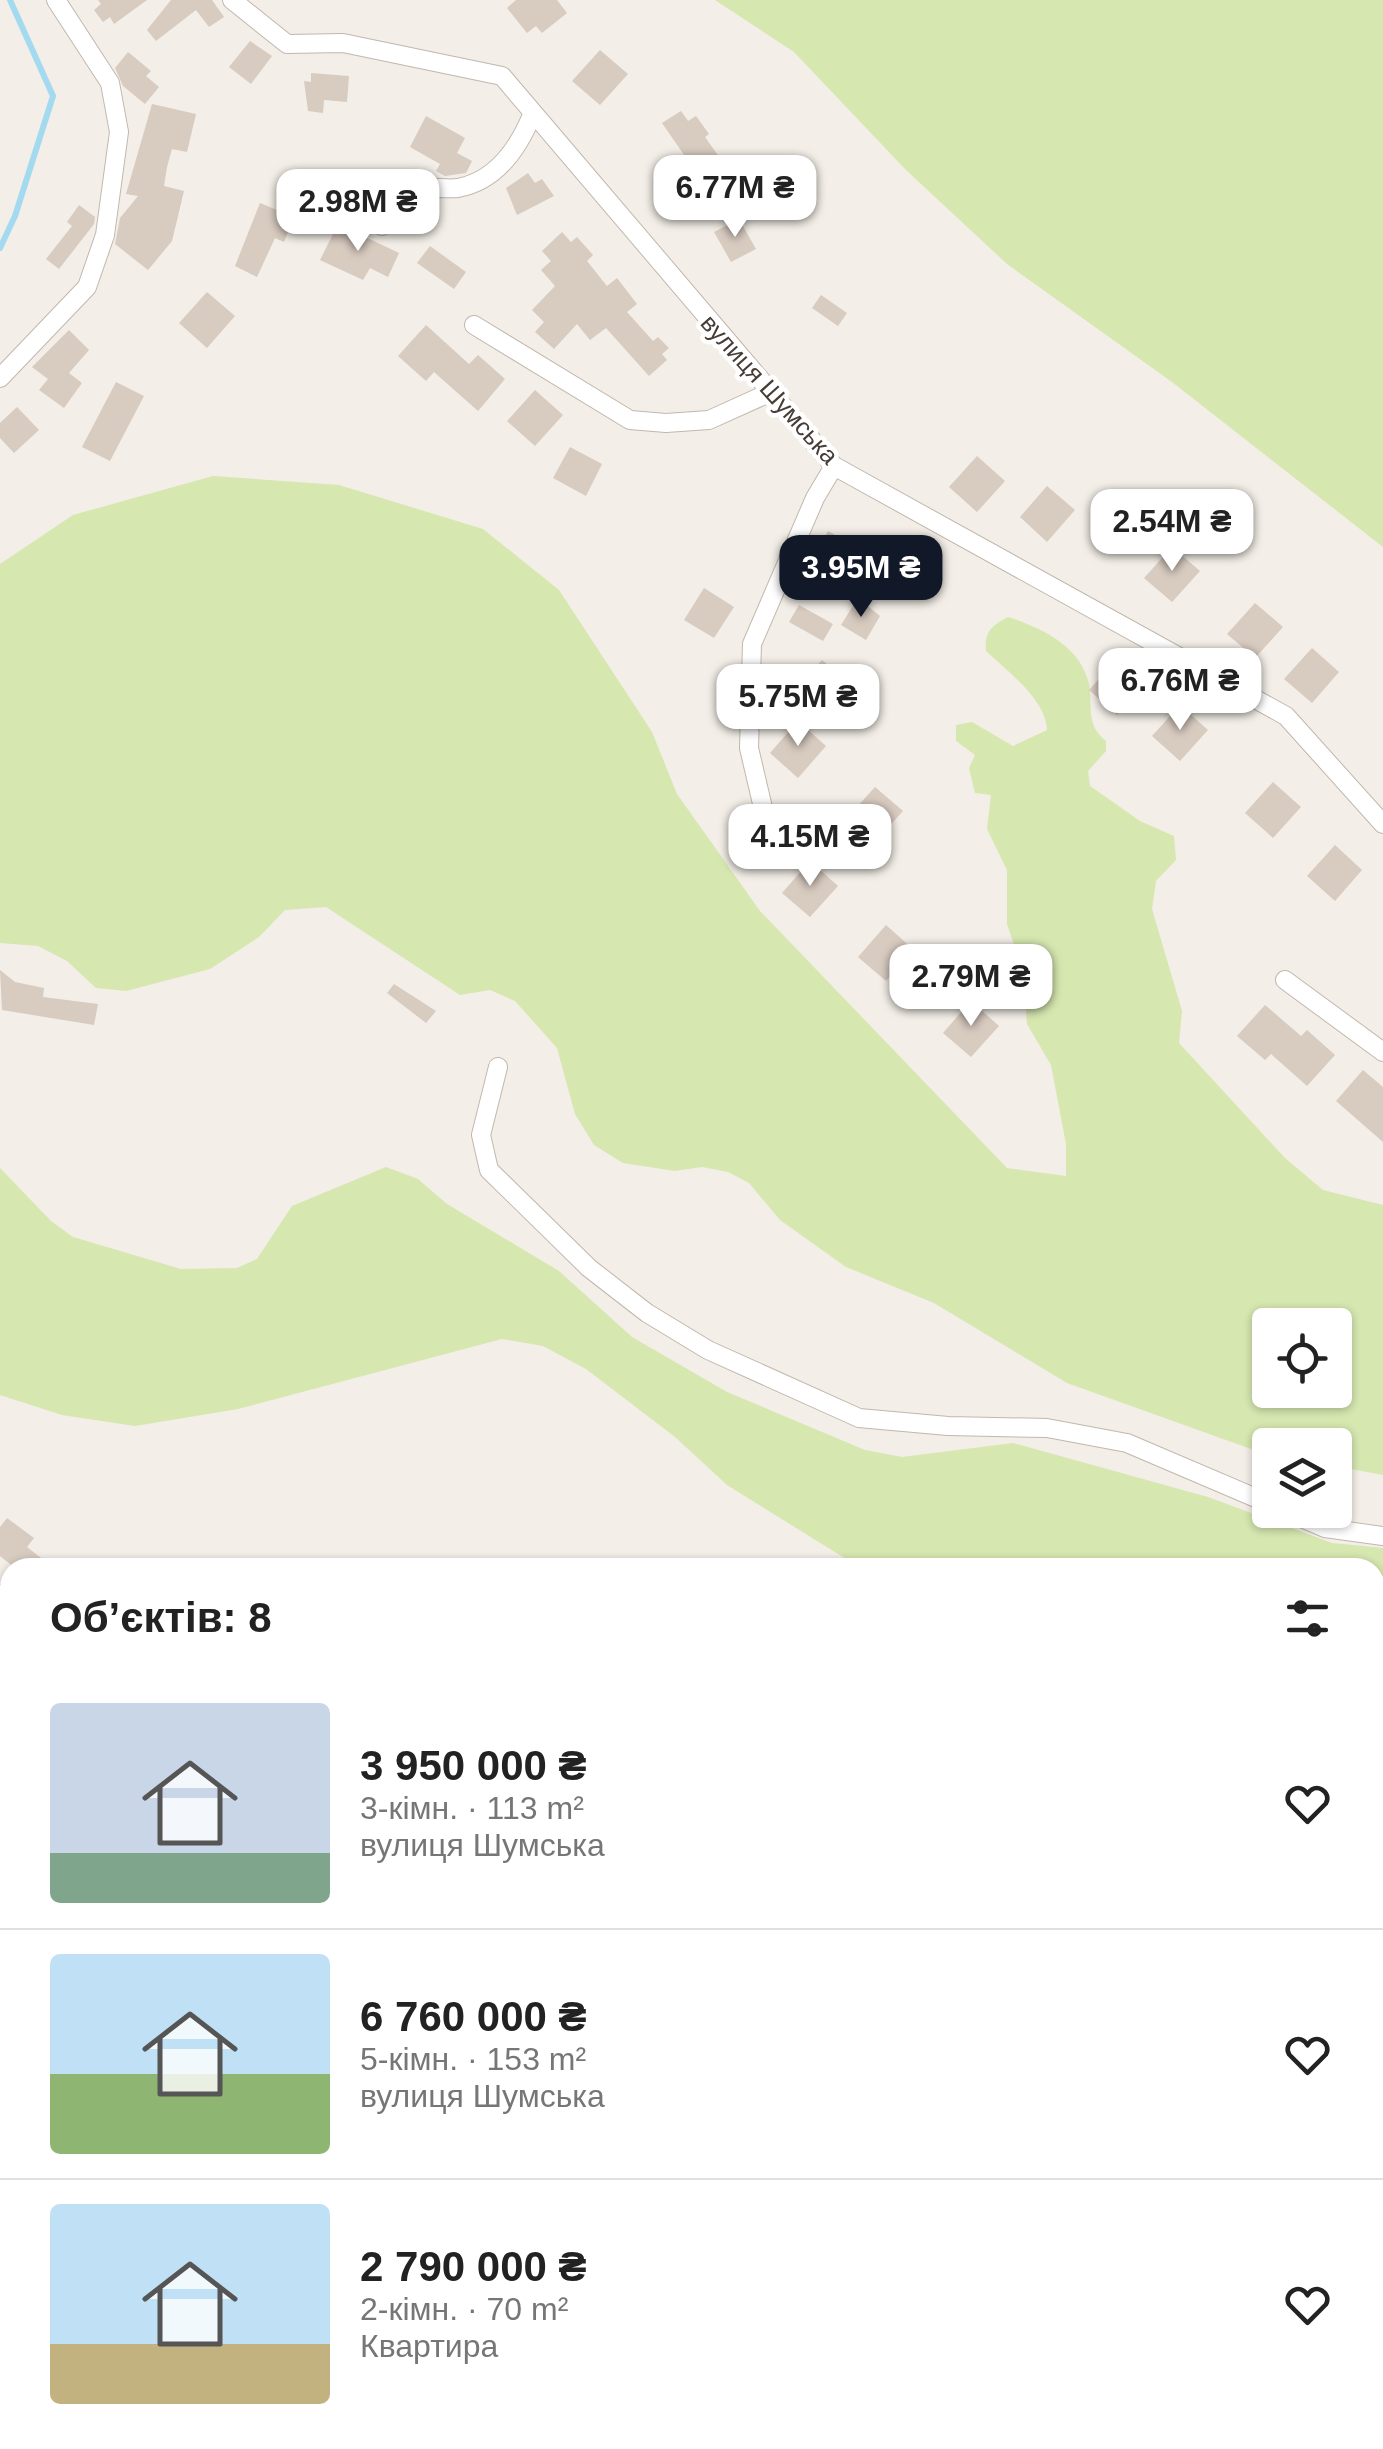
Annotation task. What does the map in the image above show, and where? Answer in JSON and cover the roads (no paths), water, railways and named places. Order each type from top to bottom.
[{"type":"street","points":[[0,378],[87,287],[105,235],[119,132],[110,83],[56,0]]},
{"type":"street","name":"вулиця Шумська","points":[[232,0],[287,44],[343,43],[502,76],[834,466],[1286,716],[1383,824]]},
{"type":"street","points":[[382,226],[407,194],[422,187],[456,188],[489,176],[503,164],[532,115]]},
{"type":"street","points":[[474,324],[630,420],[709,420],[771,392]]},
{"type":"street","points":[[764,812],[749,748],[752,644],[815,498],[834,466]]},
{"type":"street","points":[[1284,980],[1383,1052]]},
{"type":"street","points":[[498,1068],[481,1136],[488,1170],[589,1268],[647,1313],[708,1350],[859,1418],[948,1426],[1047,1428],[1127,1444],[1252,1496]]},
{"type":"street","points":[[1324,1528],[1383,1536]]},
{"type":"waterway","points":[[0,248],[15,216],[53,96],[10,0]]}]
